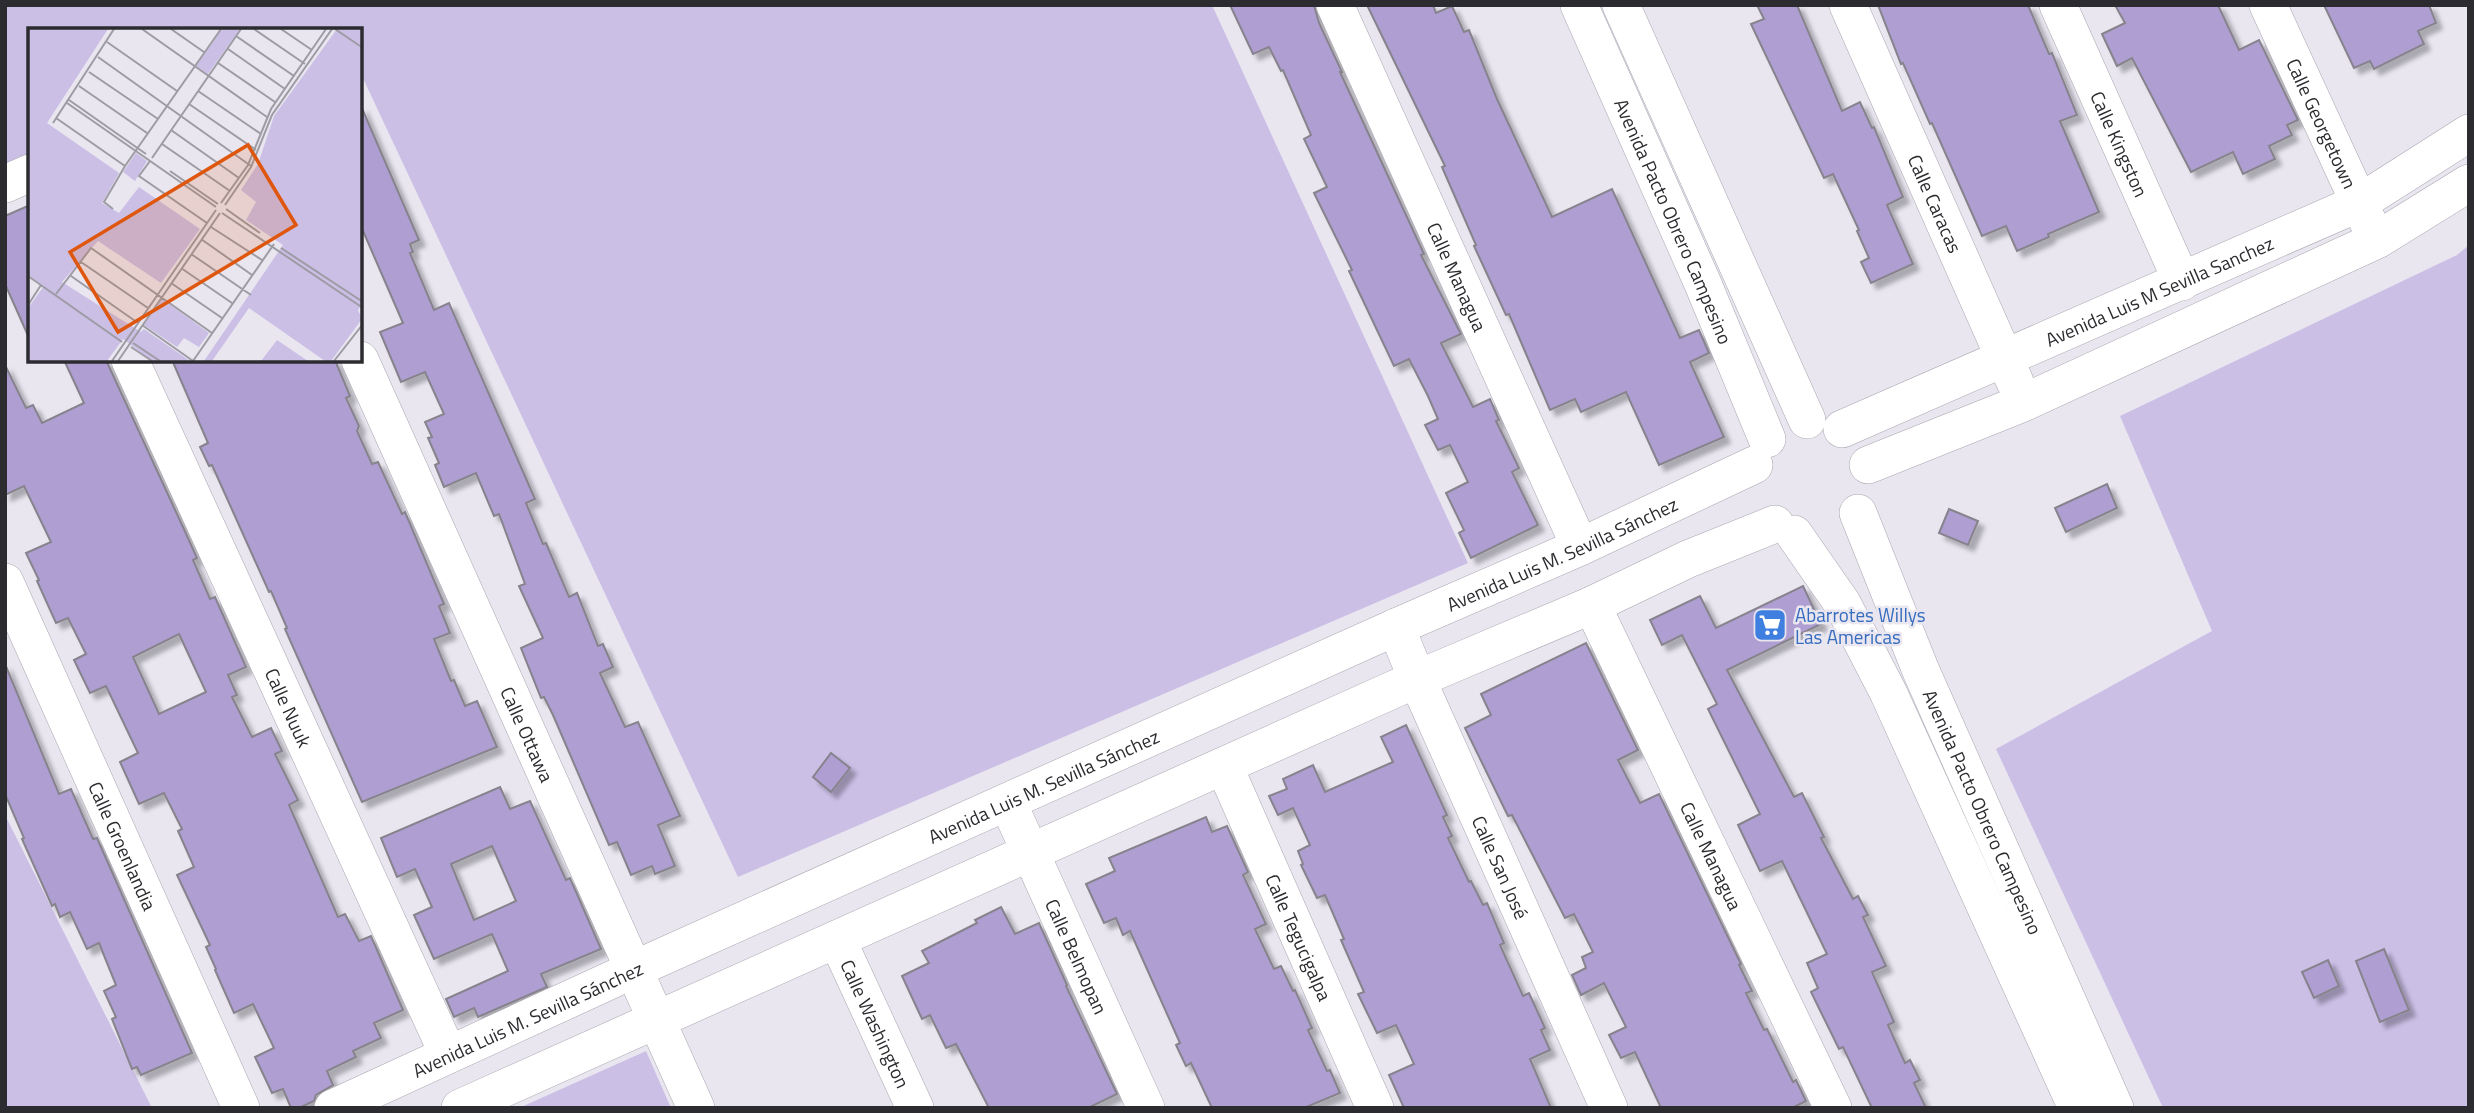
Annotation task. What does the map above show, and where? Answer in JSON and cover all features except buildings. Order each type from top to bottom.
[{"type":"street","name":"Calle Managua","points":[[1335,5],[1580,547]]},
{"type":"street","name":"Avenida Pacto Obrero Campesino","points":[[1579,5],[1703,284],[1760,452]]},
{"type":"street","name":"Avenida Pacto Obrero Campesino","points":[[1621,5],[1807,420]]},
{"type":"street","name":"Calle Caracas","points":[[1848,5],[2007,359],[2023,403]]},
{"type":"street","name":"Calle Kingston","points":[[2058,5],[2182,282]]},
{"type":"street","name":"Calle Georgetown","points":[[2268,5],[2377,240]]},
{"type":"street","name":"Avenida Luis M Sevilla Sanchez","points":[[1842,429],[2359,203],[2469,133]]},
{"type":"street","points":[[5,184],[28,174]]},
{"type":"street","points":[[1868,465],[2023,403],[2377,240],[2469,183]]},
{"type":"street","name":"Calle Nuuk","points":[[131,362],[448,1054]]},
{"type":"street","name":"Calle Ottawa","points":[[361,362],[696,1108]]},
{"type":"street","points":[[460,1108],[1417,679],[1592,605],[1688,559],[1784,529],[1818,536],[1840,529],[1858,513],[1868,491],[1868,465],[1858,444],[1842,429],[1826,422],[1807,420],[1786,425],[1760,452],[1753,487],[1760,508],[1784,529]]},
{"type":"street","name":"Avenida Luis M. Sevilla Sánchez","points":[[333,1108],[635,969],[1580,547],[1760,452]]},
{"type":"street","name":"Avenida Pacto Obrero Campesino","points":[[1858,513],[1911,646],[2115,1108]]},
{"type":"street","name":"Avenida Pacto Obrero Campesino","points":[[1784,529],[1842,603],[1875,666],[2077,1108]]},
{"type":"street","name":"Calle Groenlandia","points":[[5,582],[241,1108]]},
{"type":"street","name":"Calle Managua","points":[[1592,605],[1833,1108]]},
{"type":"street","name":"Calle San José","points":[[1396,627],[1609,1108]]},
{"type":"street","points":[[1875,666],[1911,646]]},
{"type":"street","name":"Calle Tegucigalpa","points":[[1224,766],[1375,1108]]},
{"type":"street","name":"Calle Belmopan","points":[[1008,803],[1146,1108]]},
{"type":"street","name":"Calle Washington","points":[[837,939],[915,1108]]},
{"type":"shaded area","points":[[5,5],[1212,5],[1468,563],[738,877],[362,76],[362,28],[28,28],[28,158],[5,165]]},
{"type":"shaded area","points":[[2469,245],[2469,1108],[2163,1108],[1996,749],[2212,631],[2120,416],[2457,255]]},
{"type":"shaded area","points":[[5,815],[152,1108],[5,1108]]},
{"type":"shaded area","points":[[646,1051],[671,1108],[519,1108]]},
{"type":"place","name":"Abarrotes Willys Las Americas","points":[[1770,625]]}]
